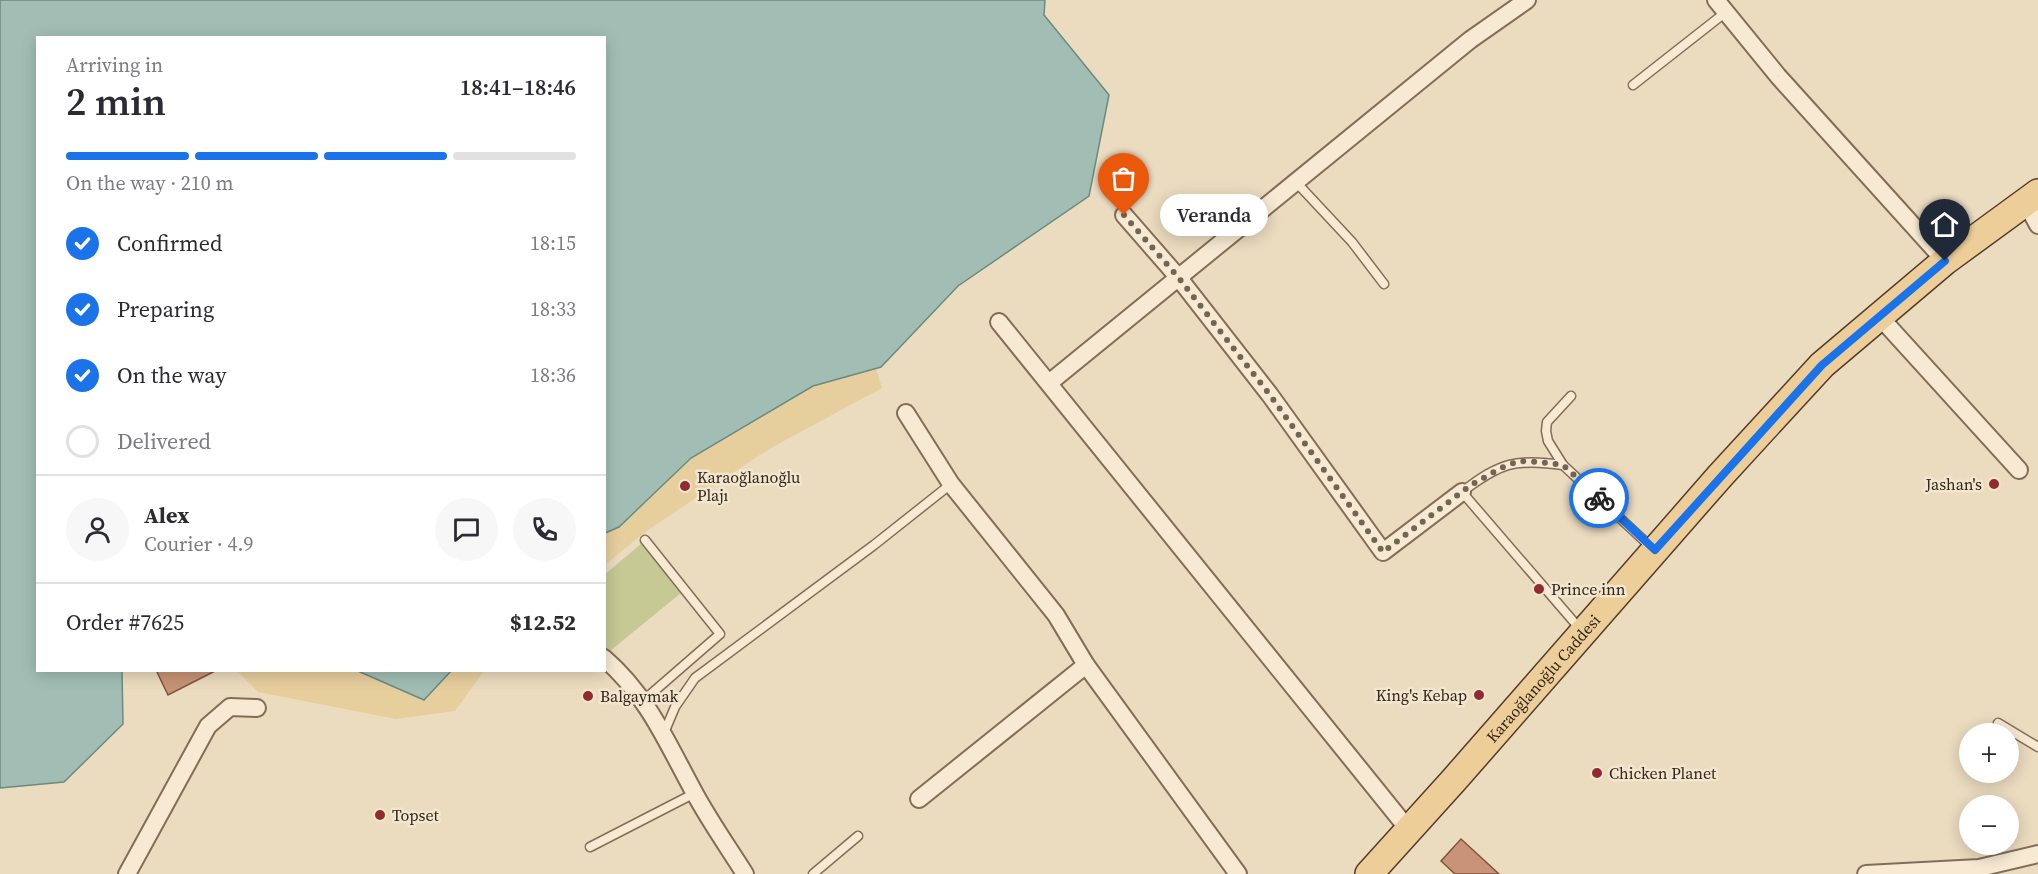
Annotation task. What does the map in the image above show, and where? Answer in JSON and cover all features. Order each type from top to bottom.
[{"type":"main road","name":"Karaoğlanoğlu Caddesi","points":[[1369,874],[1822,365],[1945,261],[2032,197]]},
{"type":"street","points":[[1049,383],[1470,40],[1527,0]]},
{"type":"street","points":[[1721,6],[1779,76],[1945,261]]},
{"type":"street","points":[[2032,197],[2038,225]]},
{"type":"street","points":[[1124,215],[1178,277],[1270,395],[1383,552],[1461,492]]},
{"type":"street","points":[[1879,316],[2019,470]]},
{"type":"street","points":[[999,322],[1408,829]]},
{"type":"street","points":[[906,413],[951,484],[1056,615],[1086,665],[1238,874]]},
{"type":"street","points":[[606,660],[644,700],[695,793],[745,874]]},
{"type":"street","points":[[919,800],[1086,665]]},
{"type":"street","points":[[127,874],[208,726],[230,707],[256,708]]},
{"type":"street","points":[[1866,874],[1979,868],[2038,854]]},
{"type":"lane","points":[[1633,85],[1721,6]]},
{"type":"lane","points":[[1295,181],[1352,243],[1384,284]]},
{"type":"lane","points":[[1571,396],[1551,416],[1546,427],[1548,441],[1563,465],[1655,550]]},
{"type":"lane","points":[[1563,465],[1519,461],[1492,472],[1461,492],[1583,633]]},
{"type":"lane","points":[[664,733],[675,706],[695,678],[951,484]]},
{"type":"lane","points":[[644,700],[720,634],[645,540]]},
{"type":"lane","points":[[2019,736],[2038,747]]},
{"type":"lane","points":[[590,847],[695,793]]},
{"type":"lane","points":[[813,874],[858,836]]},
{"type":"green space","points":[[641,544],[681,593],[606,654],[606,573]]},
{"type":"sand","name":"Karaoğlanoğlu Plajı","points":[[874,362],[882,388],[769,449],[645,532],[606,564],[606,526],[711,437],[808,380]]},
{"type":"sand","points":[[238,672],[483,672],[455,711],[396,719],[258,692]]},
{"type":"water","points":[[0,0],[1045,0],[1044,15],[1109,95],[1089,196],[958,286],[881,367],[813,386],[691,458],[619,527],[606,533],[606,36],[36,36],[36,672],[122,672],[123,724],[64,782],[0,788]]},
{"type":"water","points":[[360,672],[450,672],[424,700]]},
{"type":"building","points":[[157,672],[213,672],[168,695]]},
{"type":"building","points":[[1461,839],[1499,874],[1455,874],[1441,861]]},
{"type":"way so far","points":[[1124,215],[1178,277],[1270,395],[1383,552],[1471,485],[1519,461],[1563,465],[1599,498]]},
{"type":"place","name":"Veranda","points":[[1124,215]]},
{"type":"place","name":"Jashan's","points":[[1994,484]]},
{"type":"place","name":"Karaoğlanoğlu Plajı","points":[[685,486]]},
{"type":"place","name":"Prince inn","points":[[1539,589]]},
{"type":"place","name":"King's Kebap","points":[[1479,695]]},
{"type":"place","name":"Balgaymak","points":[[588,696]]},
{"type":"place","name":"Chicken Planet","points":[[1597,773]]},
{"type":"place","name":"Topset","points":[[380,815]]},
{"type":"route","points":[[1599,498],[1655,550],[1822,365],[1945,261]]}]
